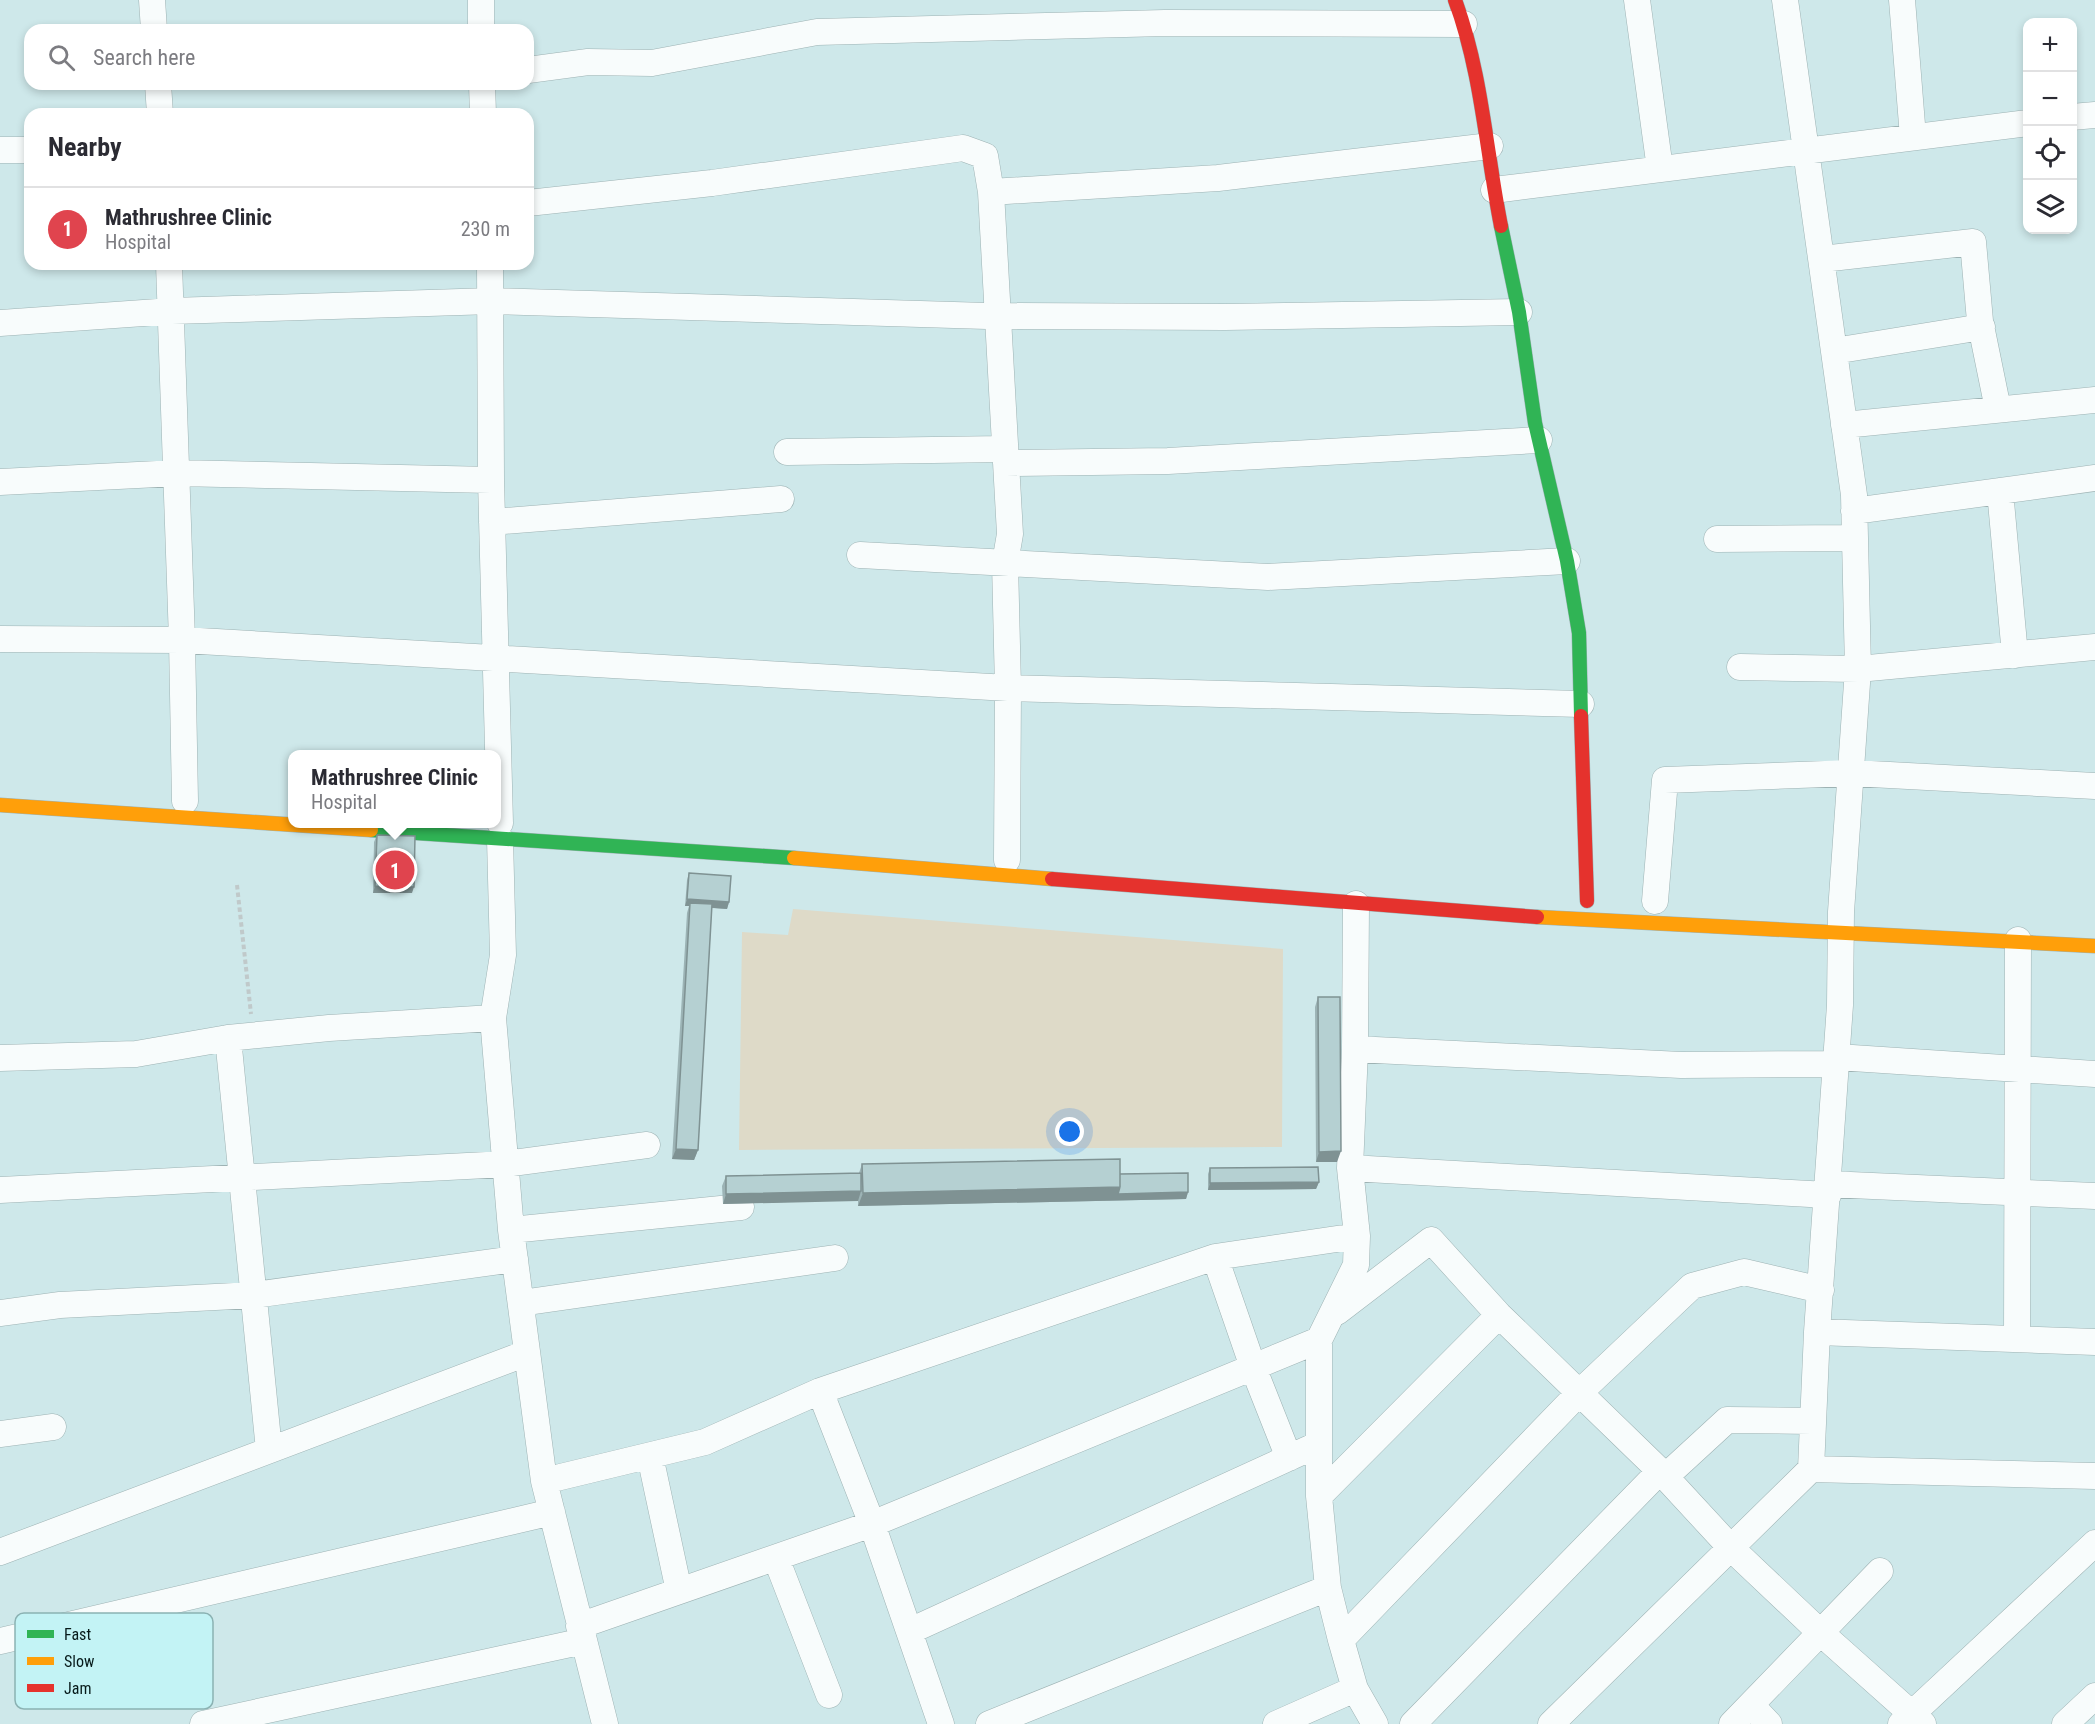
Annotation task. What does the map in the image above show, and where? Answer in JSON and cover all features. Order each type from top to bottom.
[{"type":"main road","points":[[1455,0],[1464,24],[1490,146],[1494,190],[1519,312],[1539,440],[1567,561],[1579,633],[1587,900]]},
{"type":"main road","points":[[0,805],[288,818]]},
{"type":"main road","points":[[502,827],[825,860],[1356,904],[1577,920],[1841,917],[2018,940],[2095,946]]},
{"type":"main road","points":[[688,837],[877,850]]},
{"type":"street","points":[[152,0],[154,24]]},
{"type":"street","points":[[481,0],[481,24]]},
{"type":"street","points":[[1637,0],[1660,169]]},
{"type":"street","points":[[1551,1724],[1811,1469],[1817,1332],[1837,1061],[1841,917],[1858,669],[1854,511],[1822,259],[1785,0]]},
{"type":"street","points":[[1902,0],[1913,137]]},
{"type":"street","points":[[534,69],[588,62],[652,63],[817,32],[1165,23],[1464,24]]},
{"type":"street","points":[[158,90],[160,108]]},
{"type":"street","points":[[482,90],[483,108]]},
{"type":"street","points":[[2077,117],[2095,115]]},
{"type":"street","points":[[1494,190],[2023,124]]},
{"type":"street","points":[[991,192],[1218,178],[1490,146]]},
{"type":"street","points":[[534,202],[712,183],[963,148],[985,156],[991,192],[1010,534],[1005,563],[1008,688],[1007,860]]},
{"type":"street","points":[[0,150],[24,150]]},
{"type":"street","points":[[1822,259],[1972,242],[1982,327],[1998,409]]},
{"type":"street","points":[[169,270],[185,801]]},
{"type":"street","points":[[490,270],[491,480],[500,750]]},
{"type":"street","points":[[0,323],[172,311],[492,301],[998,316],[1225,317],[1519,312]]},
{"type":"street","points":[[1834,351],[1982,327]]},
{"type":"street","points":[[1844,425],[2095,400]]},
{"type":"street","points":[[787,452],[1168,461],[1539,440]]},
{"type":"street","points":[[0,482],[177,473],[491,480]]},
{"type":"street","points":[[1854,511],[2095,478]]},
{"type":"street","points":[[2000,491],[2015,655]]},
{"type":"street","points":[[492,522],[781,499]]},
{"type":"street","points":[[1717,539],[1855,538]]},
{"type":"street","points":[[860,555],[1268,577],[1567,561]]},
{"type":"street","points":[[0,639],[182,640],[497,656],[537,662],[1008,688],[1581,704]]},
{"type":"street","points":[[1740,668],[1858,669],[2095,647]]},
{"type":"street","points":[[1655,901],[1665,780],[1852,773],[2095,786]]},
{"type":"street","points":[[501,793],[503,955],[493,1018],[511,1230],[544,1482],[605,1724]]},
{"type":"street","points":[[1356,904],[1355,1049],[1350,1168],[1357,1236],[1356,1265],[1319,1340],[1319,1496],[1328,1588],[1355,1689],[1375,1724]]},
{"type":"street","points":[[2017,1339],[2018,940]]},
{"type":"street","points":[[0,1058],[136,1054],[240,1037],[493,1018]]},
{"type":"street","points":[[240,1037],[242,1177],[269,1450]]},
{"type":"street","points":[[1355,1049],[1681,1065],[1837,1061],[2095,1074]]},
{"type":"street","points":[[0,1190],[506,1164],[647,1145]]},
{"type":"street","points":[[1350,1168],[1828,1190],[2095,1196]]},
{"type":"street","points":[[511,1230],[741,1207]]},
{"type":"street","points":[[544,1482],[705,1442],[820,1391],[1215,1257],[1357,1236]]},
{"type":"street","points":[[1332,1316],[1431,1240],[1499,1315],[1662,1474],[1732,1549],[1912,1720],[2095,1543]]},
{"type":"street","points":[[1215,1257],[1253,1367],[1289,1458]]},
{"type":"street","points":[[0,1313],[60,1305],[254,1295],[515,1258]]},
{"type":"street","points":[[521,1303],[835,1258]]},
{"type":"street","points":[[1341,1640],[1579,1393],[1692,1286],[1744,1272],[1821,1290]]},
{"type":"street","points":[[1319,1496],[1499,1315]]},
{"type":"street","points":[[1817,1332],[2095,1342]]},
{"type":"street","points":[[203,1724],[582,1634],[680,1591],[872,1524],[1319,1340]]},
{"type":"street","points":[[0,1552],[527,1353]]},
{"type":"street","points":[[820,1391],[872,1524],[941,1724]]},
{"type":"street","points":[[1413,1724],[1662,1474],[1727,1420],[1812,1421]]},
{"type":"street","points":[[0,1434],[53,1427]]},
{"type":"street","points":[[910,1631],[1319,1444]]},
{"type":"street","points":[[650,1456],[680,1591]]},
{"type":"street","points":[[1811,1469],[2095,1476]]},
{"type":"street","points":[[120,1613],[552,1512]]},
{"type":"street","points":[[776,1558],[829,1695]]},
{"type":"street","points":[[1732,1724],[1822,1634],[1880,1571]]},
{"type":"street","points":[[989,1724],[1328,1588]]},
{"type":"street","points":[[0,1641],[15,1637]]},
{"type":"street","points":[[1276,1724],[1355,1689]]},
{"type":"street","points":[[2065,1724],[2095,1696]]},
{"type":"street","points":[[1751,1705],[1769,1724]]},
{"type":"path","points":[[237,885],[240,1037]]},
{"type":"shaded area","points":[[793,909],[1283,949],[1282,1147],[739,1150],[742,932],[788,935]]},
{"type":"building","points":[[377,835],[415,836],[414,887],[375,886]]},
{"type":"building","points":[[689,873],[731,876],[729,902],[687,899]]},
{"type":"building","points":[[690,903],[712,904],[698,1150],[676,1149]]},
{"type":"building","points":[[1318,997],[1340,997],[1341,1151],[1319,1152]]},
{"type":"building","points":[[1120,1159],[1120,1187],[863,1193],[862,1164]]},
{"type":"building","points":[[1318,1167],[1319,1182],[1210,1183],[1210,1168]]},
{"type":"building","points":[[861,1173],[861,1191],[726,1194],[726,1176]]},
{"type":"building","points":[[1188,1173],[1188,1192],[1118,1194],[1120,1174]]},
{"type":"traffic: fast","points":[[1501,226],[1519,312],[1535,423],[1567,561],[1579,633],[1581,716]]},
{"type":"traffic: fast","points":[[371,830],[794,858]]},
{"type":"traffic: slow","points":[[0,805],[288,824]]},
{"type":"traffic: slow","points":[[341,828],[371,830]]},
{"type":"traffic: slow","points":[[794,858],[1052,879]]},
{"type":"traffic: slow","points":[[1537,917],[2095,946]]},
{"type":"traffic: jam","points":[[1455,0],[1477,84],[1501,226]]},
{"type":"traffic: jam","points":[[1581,716],[1587,901]]},
{"type":"traffic: jam","points":[[1052,879],[1537,917]]},
{"type":"place","name":"Mathrushree Clinic","points":[[395,870]]}]
